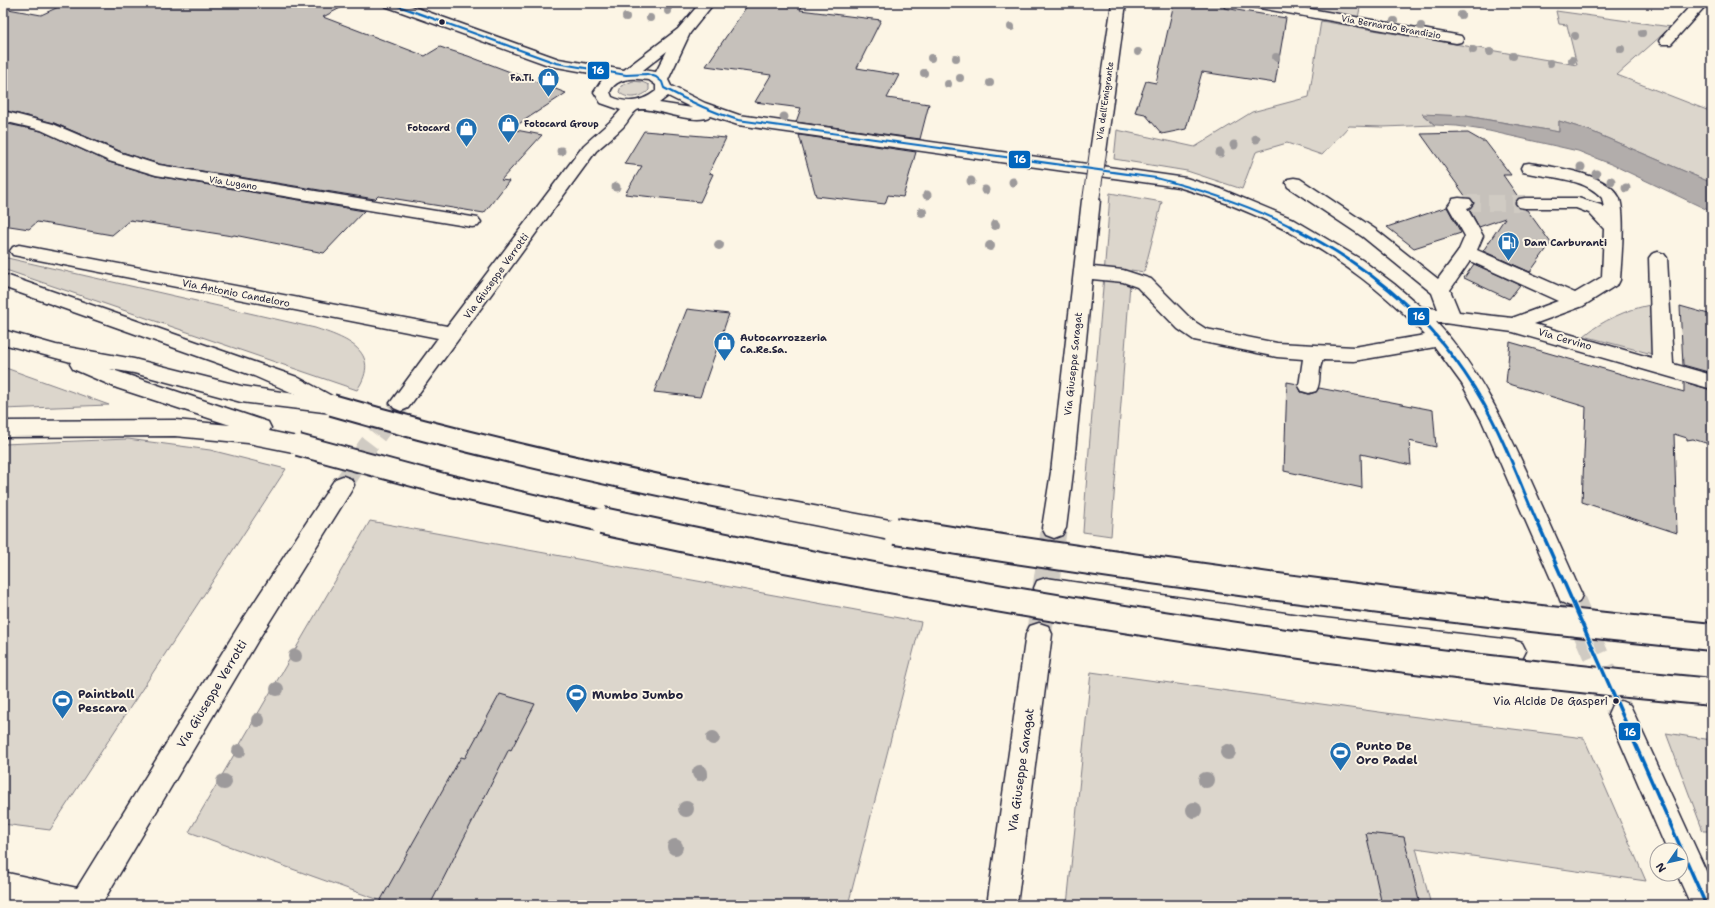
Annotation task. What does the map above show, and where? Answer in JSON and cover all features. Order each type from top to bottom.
[{"type":"main road","points":[[390,3],[556,63],[627,74],[646,74],[686,100],[720,115]]},
{"type":"main road","points":[[627,74],[683,32],[707,3]]},
{"type":"main road","name":"Via dell'Emigrante","points":[[1091,200],[1119,3]]},
{"type":"main road","name":"Via Bernardo Brandizio","points":[[1254,3],[1456,39]]},
{"type":"main road","points":[[1666,41],[1701,3]]},
{"type":"main road","points":[[662,84],[683,32]]},
{"type":"main road","points":[[556,63],[586,84],[604,106],[638,105],[670,111],[720,115],[749,121],[1156,178],[1203,188],[1225,195],[1288,224],[1330,248],[1373,278],[1414,313],[1440,339],[1479,393],[1493,421],[1570,595]]},
{"type":"main road","name":"Via Giuseppe Verrotti","points":[[590,148],[604,106],[603,89],[607,83],[627,74]]},
{"type":"main road","name":"Via Giuseppe Verrotti","points":[[401,403],[590,148],[638,105],[658,97],[662,84]]},
{"type":"main road","name":"Via Lugano","points":[[3,116],[47,127],[115,157],[156,170],[472,222]]},
{"type":"main road","points":[[1513,325],[1576,301],[1611,280],[1612,228],[1610,197],[1603,189],[1582,179],[1530,168]]},
{"type":"main road","points":[[1294,183],[1369,233],[1440,290],[1451,318]]},
{"type":"main road","name":"Via Giuseppe Saragat","points":[[1054,528],[1062,472],[1091,200]]},
{"type":"main road","points":[[1525,203],[1578,202],[1595,209],[1612,228]]},
{"type":"main road","points":[[1440,290],[1467,253],[1474,236],[1457,206],[1459,203],[1464,203]]},
{"type":"main road","name":"Via Antonio Candeloro","points":[[19,251],[453,334]]},
{"type":"main road","points":[[1467,253],[1576,301]]},
{"type":"main road","points":[[1658,258],[1663,368]]},
{"type":"main road","points":[[1083,272],[1131,278],[1143,283],[1190,330],[1201,335],[1277,350],[1354,354],[1440,339]]},
{"type":"main road","points":[[3,280],[290,382],[332,406]]},
{"type":"main road","name":"Via Cervino","points":[[1414,313],[1513,325],[1712,382]]},
{"type":"main road","points":[[3,337],[56,352],[134,366],[196,383],[271,399],[332,406],[436,434],[631,480],[895,531],[1101,564],[1290,590],[1597,626],[1712,637]]},
{"type":"main road","points":[[56,352],[116,380],[246,422],[298,445]]},
{"type":"main road","points":[[1309,386],[1311,362],[1318,353]]},
{"type":"main road","points":[[3,429],[151,427],[223,432],[298,445],[401,474],[597,521],[752,554],[988,598],[1146,623],[1410,660],[1712,692]]},
{"type":"main road","name":"Via Giuseppe Verrotti","points":[[3,887],[84,905],[249,632],[343,485]]},
{"type":"main road","points":[[1046,588],[1306,627],[1513,651]]},
{"type":"main road","name":"Via Giuseppe Saragat","points":[[1002,905],[1040,634]]},
{"type":"main road","points":[[1622,714],[1706,905]]},
{"type":"shaded area","points":[[1271,3],[1361,3],[1358,18]]},
{"type":"shaded area","points":[[1556,11],[1671,27],[1617,75],[1712,112],[1712,183],[1588,130],[1559,121],[1559,132],[1466,116],[1423,115],[1435,125],[1383,127],[1349,126],[1322,155],[1287,143],[1256,152],[1242,189],[1187,171],[1114,159],[1117,130],[1195,147],[1252,112],[1309,97],[1321,21],[1577,65],[1567,25],[1559,24]]},
{"type":"shaded area","points":[[633,81],[642,82],[649,85],[649,90],[642,95],[634,97],[622,95],[619,92],[621,86]]},
{"type":"shaded area","points":[[1422,114],[1466,116],[1559,132],[1559,121],[1588,130],[1712,183],[1712,212],[1613,165],[1578,151],[1489,131],[1457,126],[1435,125]]},
{"type":"shaded area","points":[[1110,193],[1162,202],[1144,272],[1131,270],[1111,536],[1083,532]]},
{"type":"shaded area","points":[[3,257],[315,328],[338,336],[357,348],[363,356],[366,365],[364,377],[357,390],[3,269]]},
{"type":"shaded area","points":[[1650,305],[1652,354],[1584,336],[1598,325],[1615,316],[1633,309]]},
{"type":"shaded area","points":[[3,367],[109,405],[3,409]]},
{"type":"shaded area","name":"Paintball Pescara","points":[[128,439],[210,450],[286,469],[50,830],[3,824],[3,444]]},
{"type":"shaded area","name":"Mumbo Jumbo","points":[[370,521],[921,622],[848,905],[393,905],[189,832]]},
{"type":"shaded area","name":"Punto De Oro Padel","points":[[1091,672],[1386,713],[1584,738],[1646,881],[1416,848],[1431,905],[1067,905]]},
{"type":"shaded area","points":[[1666,733],[1712,740],[1712,831],[1703,831]]},
{"type":"building","points":[[67,3],[350,3],[323,17],[425,56],[440,47],[566,93],[511,129],[542,135],[501,180],[509,181],[484,213],[378,196],[375,199],[159,164],[122,152],[54,123],[3,110],[3,8],[41,15]]},
{"type":"building","points":[[749,3],[804,3],[800,10],[881,20],[857,68],[899,75],[887,98],[929,104],[920,139],[796,122],[801,108],[755,102],[771,75],[706,66]]},
{"type":"building","points":[[1174,3],[1225,3],[1224,8],[1286,18],[1275,83],[1202,72],[1186,129],[1162,134],[1145,114],[1135,112],[1146,81],[1156,83]]},
{"type":"building","points":[[3,123],[41,131],[109,162],[156,176],[364,211],[324,253],[234,235],[232,236],[130,220],[112,235],[37,222],[29,229],[3,225]]},
{"type":"building","points":[[644,131],[726,138],[709,173],[713,174],[700,202],[625,194],[642,166],[624,164]]},
{"type":"building","points":[[1468,133],[1482,141],[1485,141],[1511,175],[1503,175],[1519,198],[1515,204],[1519,208],[1527,210],[1551,243],[1530,272],[1483,251],[1505,218],[1479,227],[1469,209],[1474,202],[1471,198],[1466,197],[1421,134]]},
{"type":"building","points":[[799,135],[916,152],[903,197],[888,195],[885,204],[816,196]]},
{"type":"building","points":[[1447,207],[1461,233],[1414,248],[1387,227]]},
{"type":"building","points":[[1474,264],[1520,285],[1509,299],[1464,278]]},
{"type":"building","points":[[1680,306],[1712,315],[1712,373],[1683,365]]},
{"type":"building","points":[[687,309],[729,314],[700,397],[654,392]]},
{"type":"building","points":[[1510,342],[1684,392],[1684,382],[1712,390],[1712,445],[1693,439],[1687,440],[1687,438],[1674,434],[1677,533],[1582,502],[1586,407],[1506,383]]},
{"type":"building","points":[[1287,382],[1298,384],[1301,392],[1309,394],[1316,392],[1319,388],[1433,410],[1436,447],[1409,441],[1411,465],[1361,454],[1362,488],[1284,471]]},
{"type":"building","points":[[500,694],[535,704],[511,750],[509,749],[430,905],[378,905],[461,757],[465,758]]},
{"type":"building","points":[[1366,833],[1404,837],[1420,905],[1382,905]]},
{"type":"tunnel","points":[[1464,203],[1525,203]]},
{"type":"tunnel","points":[[343,485],[367,447],[401,403]]},
{"type":"tunnel","points":[[1039,634],[1054,528]]},
{"type":"tunnel","points":[[1570,595],[1621,714]]},
{"type":"transit line","name":"16","points":[[390,3],[556,63],[626,75],[647,74],[656,77],[662,82],[664,88],[673,93],[709,110],[738,120],[1156,178],[1187,185],[1216,194],[1272,217],[1299,230],[1351,262],[1402,301],[1434,332],[1462,369],[1487,410],[1706,905]]},
{"type":"place","name":"Fa.Ti.","points":[[549,98]]},
{"type":"place","name":"Fotocard Group","points":[[508,144]]},
{"type":"place","name":"Fotocard","points":[[466,148]]},
{"type":"place","name":"Dam Carburanti","points":[[1509,262]]},
{"type":"place","name":"Autocarrozzeria Ca.Re.Sa.","points":[[724,362]]},
{"type":"place","name":"Via Alcide De Gasperi","points":[[1616,701]]},
{"type":"place","name":"Mumbo Jumbo","points":[[577,714]]},
{"type":"place","name":"Paintball Pescara","points":[[62,720]]},
{"type":"place","name":"Punto De Oro Padel","points":[[1340,772]]}]
